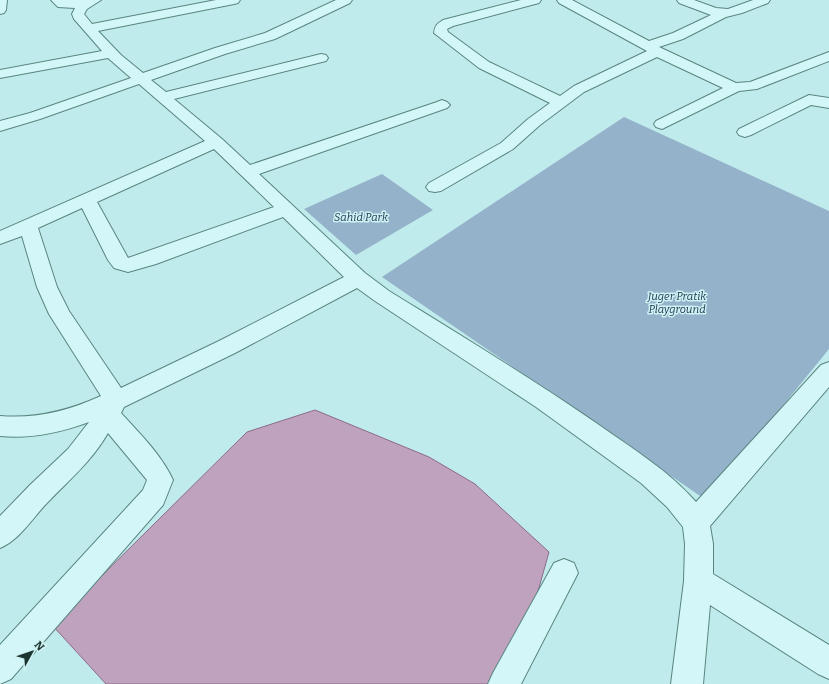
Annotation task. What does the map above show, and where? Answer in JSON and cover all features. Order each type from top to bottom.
[{"type":"street","points":[[0,10],[1,0]]},
{"type":"street","points":[[57,0],[62,4],[92,2]]},
{"type":"street","points":[[89,29],[234,0]]},
{"type":"street","points":[[0,126],[35,116],[220,51],[270,36],[346,0]]},
{"type":"street","points":[[536,0],[448,23],[441,27],[441,33],[484,64],[560,102]]},
{"type":"street","points":[[563,0],[653,49],[725,84],[736,87],[752,86],[829,56]]},
{"type":"street","points":[[683,0],[715,12],[724,13],[734,12],[754,1]]},
{"type":"street","points":[[92,2],[82,6],[78,14],[80,19],[111,53],[216,142],[358,278],[382,296],[544,400],[650,475],[676,498],[696,522],[699,544],[698,581],[687,684]]},
{"type":"street","points":[[435,187],[507,146],[534,122],[579,89],[724,13]]},
{"type":"street","points":[[0,74],[111,53]]},
{"type":"street","points":[[164,97],[321,58]]},
{"type":"street","points":[[662,124],[736,87]]},
{"type":"street","points":[[745,132],[809,100],[829,103]]},
{"type":"street","points":[[248,172],[442,105]]},
{"type":"street","points":[[0,238],[216,142]]},
{"type":"street","points":[[87,200],[115,255],[121,263],[128,265],[149,259],[287,209]]},
{"type":"street","points":[[0,668],[154,496],[160,480],[155,470],[112,407],[60,314],[47,287],[28,225]]},
{"type":"street","points":[[0,426],[34,427],[53,424],[112,407],[259,332],[358,278]]},
{"type":"street","points":[[696,522],[829,371]]},
{"type":"street","points":[[0,535],[39,493],[77,457],[96,432],[112,407]]},
{"type":"street","points":[[504,684],[564,573]]},
{"type":"street","points":[[698,581],[829,663]]},
{"type":"green space","name":"Juger Pratik Playground","points":[[624,117],[829,211],[829,349],[706,500],[382,277]]},
{"type":"green space","name":"Sahid Park","points":[[382,174],[433,210],[356,255],[304,209]]},
{"type":"shaded area","points":[[315,410],[429,457],[475,484],[549,552],[524,641],[495,684],[106,684],[52,625],[247,432]]}]
